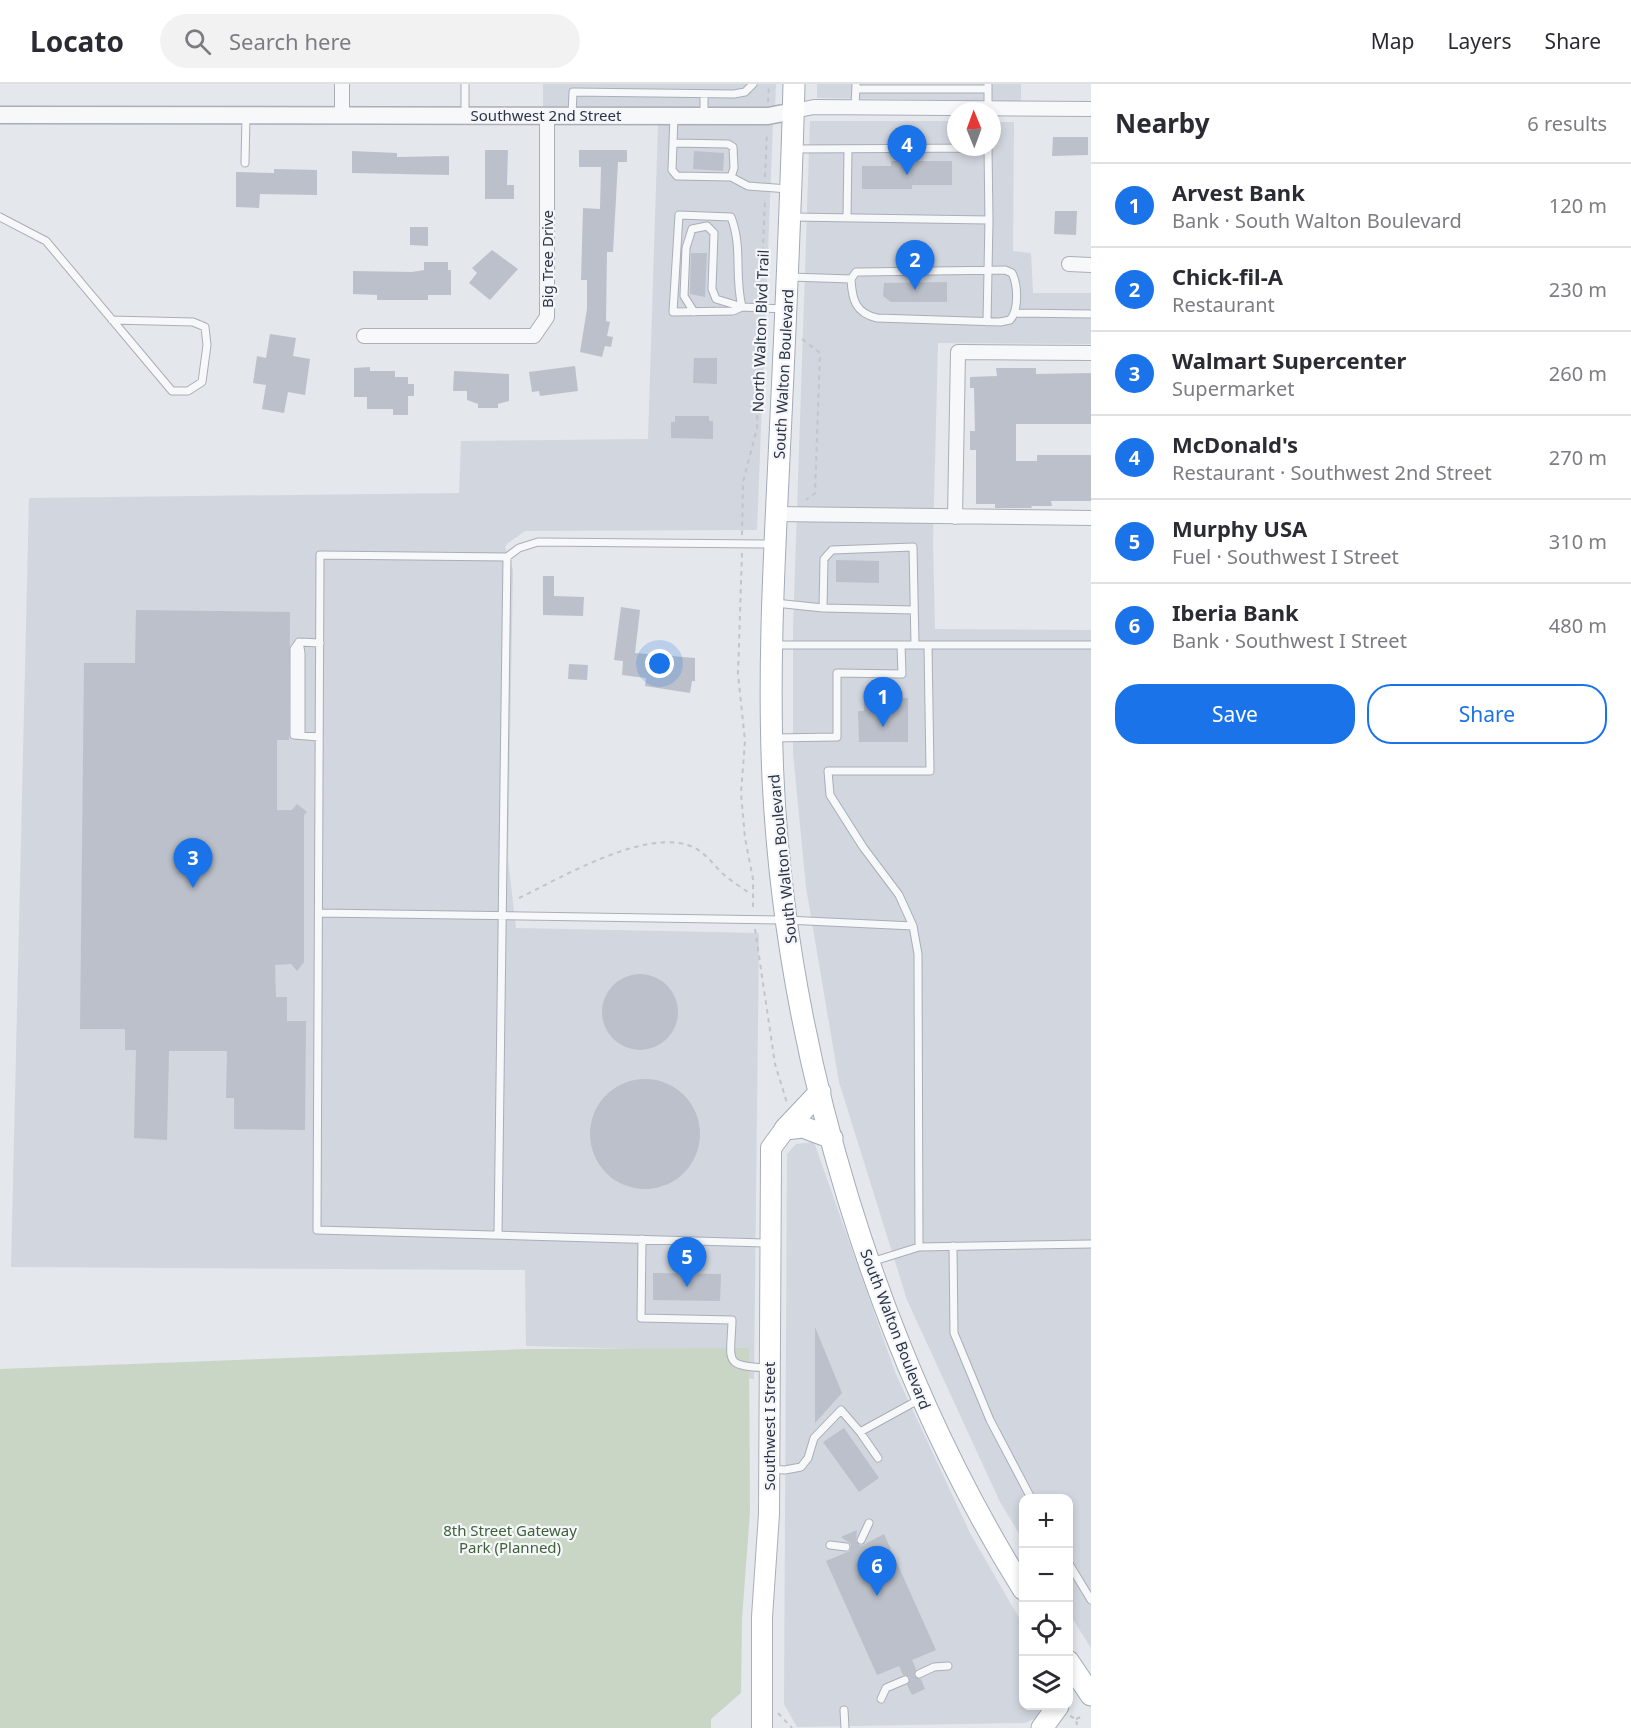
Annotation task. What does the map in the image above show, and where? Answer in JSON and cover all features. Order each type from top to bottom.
[{"type":"main road","name":"South Walton Boulevard","points":[[794,84],[771,645],[773,777],[786,920],[820,1092],[869,1262],[922,1398],[989,1531],[1019,1582]]},
{"type":"main road","points":[[785,1129],[820,1092]]},
{"type":"main road","points":[[785,1129],[802,1127],[832,1138]]},
{"type":"main road","name":"Southwest I Street","points":[[762,1728],[762,1617],[769,1514],[771,1148],[785,1129]]},
{"type":"main road","points":[[1073,1674],[1091,1695]]},
{"type":"main road","points":[[1041,1728],[1055,1710]]},
{"type":"street","points":[[342,84],[342,115]]},
{"type":"street","name":"Southwest 2nd Street","points":[[0,115],[768,116],[814,107],[947,109]]},
{"type":"street","name":"Southwest 2nd Street","points":[[1001,110],[1091,109]]},
{"type":"street","name":"Big Tree Drive","points":[[364,336],[534,336],[547,317],[547,115]]},
{"type":"street","points":[[1069,264],[1091,265]]},
{"type":"street","points":[[955,517],[958,352],[1091,353]]},
{"type":"street","points":[[776,514],[1091,518]]},
{"type":"lane","points":[[465,84],[465,116]]},
{"type":"lane","points":[[572,115],[573,92],[734,94],[745,92],[753,84]]},
{"type":"lane","points":[[855,107],[856,87],[988,87]]},
{"type":"lane","points":[[704,94],[704,115]]},
{"type":"lane","points":[[245,163],[246,115]]},
{"type":"lane","points":[[674,116],[672,170],[677,176],[731,177],[748,186],[791,189]]},
{"type":"lane","points":[[674,143],[728,144],[733,147],[734,154],[731,177]]},
{"type":"lane","points":[[792,149],[947,148]]},
{"type":"lane","points":[[847,218],[848,149]]},
{"type":"lane","points":[[987,322],[988,156]]},
{"type":"lane","points":[[679,215],[731,218],[738,235],[737,288],[742,307],[733,311],[673,312],[679,215]]},
{"type":"lane","points":[[0,217],[46,241],[112,320],[172,391],[188,391],[202,382],[207,345],[205,327],[193,322],[112,320]]},
{"type":"lane","points":[[790,217],[989,220]]},
{"type":"lane","points":[[694,312],[684,296],[686,248],[692,229],[707,226],[714,233],[712,289],[716,299],[742,307],[786,309]]},
{"type":"lane","points":[[988,270],[1012,273],[1015,279],[1014,314],[1010,320],[987,322],[866,315],[857,309],[852,298],[851,279],[856,272],[988,270]]},
{"type":"lane","points":[[787,277],[851,279]]},
{"type":"lane","points":[[1014,314],[1091,314]]},
{"type":"lane","points":[[771,1243],[561,1238],[498,1233],[318,1230],[320,555],[507,557],[519,548],[538,542],[775,544]]},
{"type":"lane","points":[[823,608],[824,559],[832,550],[913,547],[915,645]]},
{"type":"lane","points":[[498,1233],[507,557]]},
{"type":"lane","points":[[773,602],[823,608],[914,609]]},
{"type":"lane","points":[[319,736],[294,735],[294,649],[298,642],[320,643]]},
{"type":"lane","points":[[771,645],[1091,645]]},
{"type":"lane","points":[[773,738],[837,737],[837,673],[902,674],[902,645]]},
{"type":"lane","points":[[919,1247],[918,954],[913,926],[900,895],[863,847],[830,795],[828,771],[930,771],[928,645]]},
{"type":"lane","points":[[319,913],[786,920],[913,926]]},
{"type":"lane","points":[[642,1239],[641,1318],[732,1320],[731,1358],[734,1364],[739,1367],[769,1368]]},
{"type":"lane","points":[[869,1262],[919,1247],[1091,1244]]},
{"type":"lane","points":[[953,1246],[954,1334],[990,1420],[1029,1494]]},
{"type":"lane","points":[[860,1432],[922,1398]]},
{"type":"lane","points":[[769,1469],[785,1470],[801,1467],[808,1458],[814,1438],[841,1410],[878,1458]]},
{"type":"lane","points":[[861,1540],[869,1523]]},
{"type":"lane","points":[[830,1545],[846,1547]]},
{"type":"lane","points":[[1073,1570],[1091,1600]]},
{"type":"lane","points":[[919,1674],[934,1667],[948,1666]]},
{"type":"lane","points":[[881,1699],[886,1688],[905,1680]]},
{"type":"lane","points":[[844,1710],[845,1728]]},
{"type":"path","points":[[768,100],[769,84]]},
{"type":"path","name":"North Walton Blvd Trail","points":[[742,528],[743,482],[757,428],[767,133]]},
{"type":"path","points":[[802,339],[820,353],[815,493],[803,502]]},
{"type":"path","points":[[741,559],[738,674],[745,741],[741,793],[745,838],[753,879],[753,903]]},
{"type":"path","points":[[519,898],[622,849],[642,845],[678,844],[693,847],[705,855],[724,874],[752,895]]},
{"type":"path","points":[[755,934],[775,1064],[787,1102]]},
{"type":"path","points":[[1076,1719],[1083,1716]]},
{"type":"shaded area","points":[[543,84],[776,84],[775,109],[543,110]]},
{"type":"shaded area","points":[[817,84],[1021,84],[1021,101],[817,98]]},
{"type":"shaded area","points":[[810,121],[947,121],[947,156],[1001,156],[1001,122],[1014,122],[1013,251],[1031,253],[1033,293],[1091,293],[1091,344],[938,343],[933,540],[935,629],[1091,630],[1091,1648],[1073,1619],[1073,1494],[1019,1494],[1019,1533],[1000,1502],[907,1300],[839,1082],[806,887],[793,753],[793,630]]},
{"type":"shaded area","points":[[658,125],[773,125],[757,530],[525,531],[508,543],[505,547],[513,570],[508,859],[516,928],[759,933],[754,1379],[714,1376],[714,1351],[526,1346],[525,1270],[11,1267],[29,498],[459,493],[461,441],[648,439]]},
{"type":"shaded area","points":[[814,1142],[895,1372],[970,1533],[1019,1618],[1019,1710],[1045,1710],[1039,1717],[1025,1723],[797,1727],[784,1704],[787,1154],[796,1144]]},
{"type":"green space","name":"8th Street Gateway Park (Planned)","points":[[749,1348],[750,1512],[742,1619],[741,1693],[711,1719],[711,1728],[0,1728],[0,1369],[527,1349]]},
{"type":"building","points":[[1053,137],[1088,137],[1088,155],[1052,156]]},
{"type":"building","points":[[485,150],[508,150],[507,185],[514,185],[514,199],[485,199]]},
{"type":"building","points":[[579,150],[627,150],[627,162],[618,162],[613,252],[607,252],[606,321],[610,322],[607,336],[613,337],[611,347],[605,346],[602,357],[580,352],[587,309],[587,280],[581,280],[583,208],[600,209],[601,167],[579,167]]},
{"type":"building","points":[[352,151],[397,153],[397,157],[449,156],[449,175],[352,173]]},
{"type":"building","points":[[694,151],[724,153],[723,171],[693,169]]},
{"type":"building","points":[[891,161],[952,161],[952,185],[912,185],[912,189],[862,189],[862,166],[891,166]]},
{"type":"building","points":[[274,169],[317,170],[317,195],[260,194],[259,208],[236,207],[236,172],[274,173]]},
{"type":"building","points":[[1055,211],[1077,211],[1076,235],[1054,234]]},
{"type":"building","points":[[410,227],[428,227],[428,246],[410,245]]},
{"type":"building","points":[[492,250],[518,269],[490,300],[469,283],[477,273],[472,268]]},
{"type":"building","points":[[691,253],[707,253],[705,297],[690,294]]},
{"type":"building","points":[[424,262],[448,262],[448,270],[451,270],[451,295],[428,295],[428,300],[377,300],[377,295],[353,294],[353,271],[412,272],[424,270]]},
{"type":"building","points":[[947,282],[947,302],[891,302],[883,296],[884,283]]},
{"type":"building","points":[[270,334],[296,338],[293,356],[310,359],[305,395],[288,392],[284,413],[262,409],[266,385],[253,383],[257,356],[266,358]]},
{"type":"building","points":[[694,358],[717,358],[717,384],[693,383]]},
{"type":"building","points":[[575,366],[578,391],[540,396],[539,391],[532,392],[529,372]]},
{"type":"building","points":[[370,367],[370,371],[395,371],[395,377],[408,377],[408,384],[414,384],[414,396],[408,396],[408,415],[393,415],[393,409],[367,409],[367,397],[354,397],[354,368]]},
{"type":"building","points":[[996,368],[1036,368],[1036,374],[1091,373],[1091,424],[1016,424],[1016,461],[1037,461],[1037,455],[1091,455],[1091,501],[1051,501],[1052,506],[1031,506],[1032,508],[995,508],[995,504],[976,504],[976,450],[970,450],[970,431],[975,431],[974,388],[970,388],[970,377],[997,376]]},
{"type":"building","points":[[454,371],[509,374],[509,401],[498,404],[498,408],[478,408],[478,404],[467,400],[467,391],[453,391]]},
{"type":"building","points":[[675,416],[709,416],[709,421],[713,421],[713,439],[671,438],[671,422],[675,422]]},
{"type":"building","points":[[836,560],[879,561],[879,583],[836,582]]},
{"type":"building","points":[[543,576],[554,576],[554,596],[584,597],[583,616],[543,615]]},
{"type":"building","points":[[621,607],[640,610],[635,653],[695,658],[695,681],[692,681],[690,693],[645,686],[646,678],[622,675],[623,661],[614,660]]},
{"type":"building","points":[[136,610],[290,612],[289,740],[277,740],[277,810],[292,810],[297,804],[307,812],[304,815],[304,962],[297,971],[291,964],[275,965],[276,997],[287,997],[287,1021],[306,1021],[305,1130],[234,1129],[234,1098],[226,1098],[227,1051],[169,1051],[167,1140],[134,1138],[136,1050],[125,1050],[125,1029],[80,1029],[84,663],[135,663]]},
{"type":"building","points":[[569,664],[588,665],[587,680],[568,679]]},
{"type":"building","points":[[864,698],[908,698],[908,742],[859,742],[858,711],[864,711]]},
{"type":"building","points":[[640,974],[655,977],[667,985],[675,997],[678,1012],[675,1027],[667,1039],[655,1047],[640,1050],[625,1047],[613,1039],[605,1027],[602,1012],[605,997],[613,985],[625,977]]},
{"type":"building","points":[[645,1079],[666,1083],[684,1095],[696,1113],[700,1134],[696,1155],[684,1173],[666,1185],[645,1189],[624,1185],[606,1173],[594,1155],[590,1134],[594,1113],[606,1095],[624,1083]]},
{"type":"building","points":[[653,1273],[721,1274],[720,1301],[653,1300]]},
{"type":"building","points":[[815,1327],[842,1393],[815,1423]]},
{"type":"building","points":[[844,1428],[879,1478],[859,1492],[823,1442]]},
{"type":"building","points":[[857,1530],[856,1541],[861,1546],[884,1534],[936,1650],[912,1660],[916,1669],[914,1676],[921,1679],[925,1689],[912,1695],[907,1685],[910,1677],[903,1675],[899,1666],[877,1675],[826,1561],[850,1551],[851,1544],[841,1537]]},
{"type":"place","name":"McDonald's","points":[[907,175]]},
{"type":"place","name":"Chick-fil-A","points":[[915,290]]},
{"type":"place","name":"Arvest Bank","points":[[883,727]]},
{"type":"place","name":"Walmart Supercenter","points":[[193,888]]},
{"type":"place","name":"Murphy USA","points":[[687,1287]]},
{"type":"place","name":"Iberia Bank","points":[[877,1596]]}]
